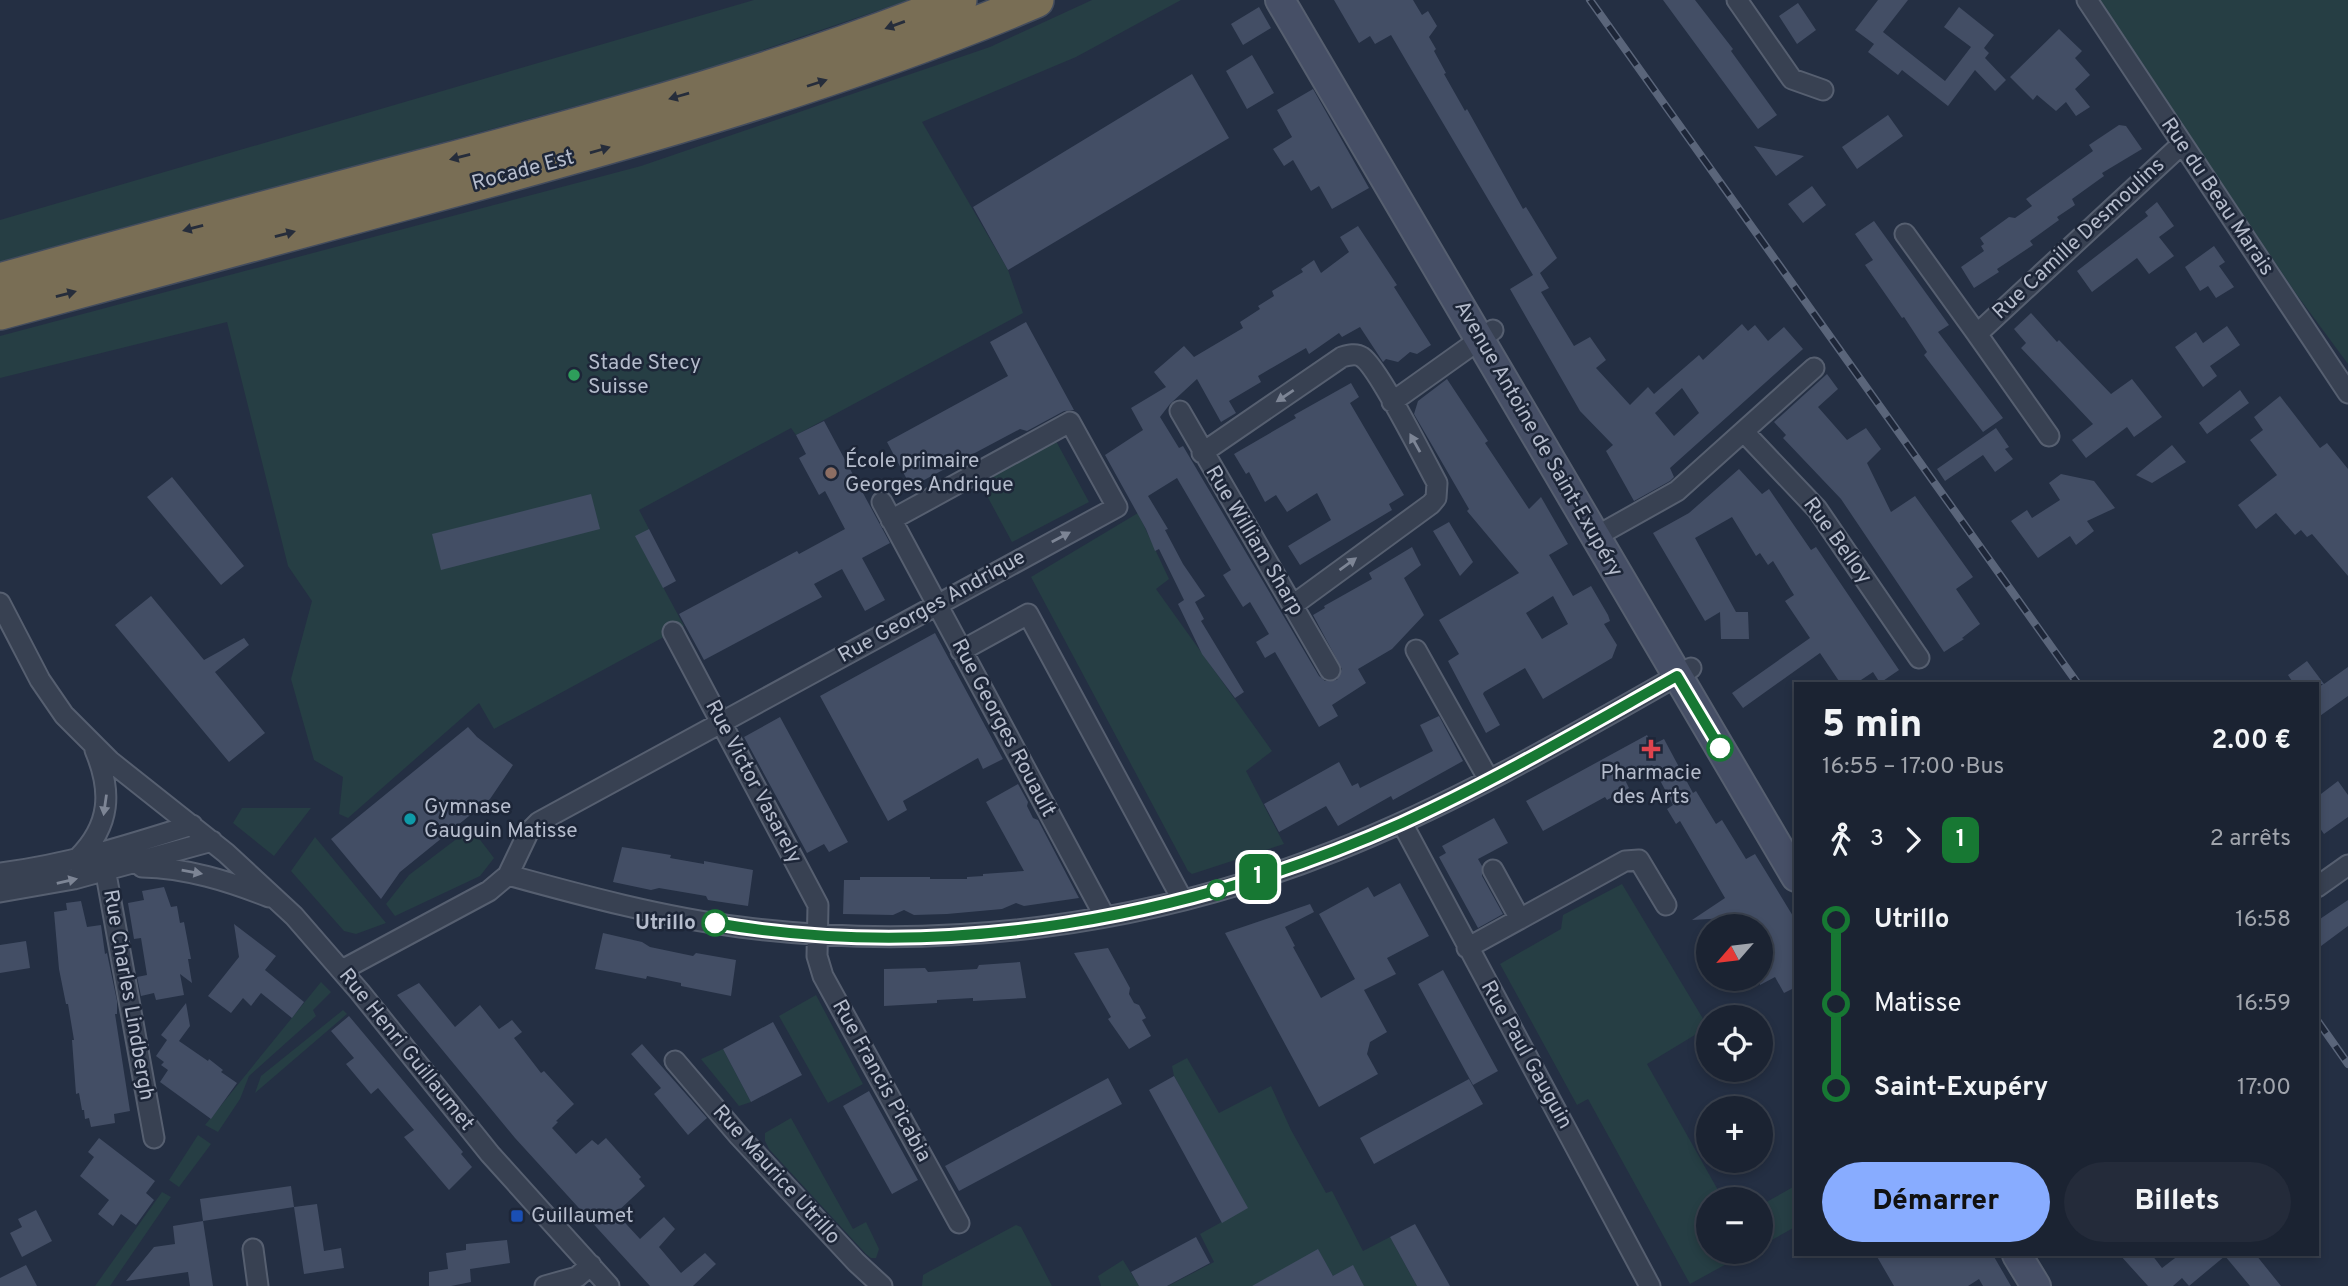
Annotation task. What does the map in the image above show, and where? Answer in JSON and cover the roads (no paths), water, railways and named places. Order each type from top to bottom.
[{"type":"highway","name":"Rocade Est","points":[[0,281],[666,100],[799,58],[959,0]]},
{"type":"highway","name":"Rocade Est","points":[[0,312],[568,159],[716,116],[888,59],[1036,0]]},
{"type":"main road","name":"Avenue Antoine de Saint-Exupéry","points":[[1280,0],[1486,335]]},
{"type":"main road","name":"Avenue Antoine de Saint-Exupéry","points":[[1298,0],[1486,335],[1684,672],[1794,873]]},
{"type":"main road","name":"Avenue Antoine de Saint-Exupéry","points":[[1684,672],[1794,842]]},
{"type":"main road","points":[[2018,1256],[2036,1286]]},
{"type":"main road","points":[[2038,1256],[2055,1286]]},
{"type":"street","points":[[1737,0],[1792,79],[1823,90]]},
{"type":"street","name":"Rue du Beau Marais","points":[[2087,0],[2348,393]]},
{"type":"street","name":"Rue Camille Desmoulins","points":[[1977,334],[2182,144]]},
{"type":"street","name":"Rue Camille Desmoulins","points":[[1905,234],[2049,436]]},
{"type":"street","points":[[1392,402],[1486,335]]},
{"type":"street","points":[[1202,453],[1342,357],[1356,354],[1363,358],[1392,402],[1437,483],[1436,498],[1293,605]]},
{"type":"street","points":[[1602,533],[1677,491],[1814,368]]},
{"type":"street","name":"Rue William Sharp","points":[[1180,411],[1330,670]]},
{"type":"street","name":"Rue Georges Andrique","points":[[508,875],[534,825],[1117,507],[1070,422],[891,520]]},
{"type":"street","name":"Rue Belloy","points":[[1744,432],[1817,509],[1919,658]]},
{"type":"street","name":"Rue Georges Rouault","points":[[882,502],[1105,917]]},
{"type":"street","name":"Rue Henri Guillaumet","points":[[0,603],[49,695],[64,715],[93,745],[212,841],[278,900],[342,970],[490,1154],[609,1286]]},
{"type":"street","points":[[961,651],[1028,614],[1182,899]]},
{"type":"street","name":"Rue Victor Vasarely","points":[[673,632],[815,897],[820,912],[818,935]]},
{"type":"street","points":[[1416,650],[1489,780]]},
{"type":"street","points":[[342,970],[489,891],[508,875],[588,896],[704,921],[818,935],[896,938],[945,936],[1048,926],[1105,917],[1182,899],[1302,863],[1402,823],[1489,780],[1684,672]]},
{"type":"street","points":[[78,858],[96,838],[107,802],[103,768],[93,745]]},
{"type":"street","name":"Rue Paul Gauguin","points":[[1402,823],[1650,1286]]},
{"type":"street","points":[[0,892],[51,885],[110,863],[192,825]]},
{"type":"street","points":[[110,863],[212,841]]},
{"type":"street","points":[[0,873],[78,858],[202,874],[278,900]]},
{"type":"street","points":[[1467,948],[1625,861],[1639,860],[1666,905]]},
{"type":"street","name":"Rue Charles Lindbergh","points":[[110,863],[154,1138]]},
{"type":"street","points":[[2319,886],[2348,865]]},
{"type":"street","points":[[1493,870],[1520,919]]},
{"type":"street","name":"Rue Francis Picabia","points":[[818,935],[817,956],[823,976],[959,1223]]},
{"type":"street","name":"Rue Maurice Utrillo","points":[[675,1061],[739,1136],[856,1262],[882,1286]]},
{"type":"street","points":[[253,1249],[258,1286]]},
{"type":"street","points":[[545,1286],[577,1278],[591,1265]]},
{"type":"railway","points":[[1590,0],[2077,682]]},
{"type":"railway","points":[[2319,1023],[2348,1064]]},
{"type":"place","name":"Stade Stecy Suisse","points":[[574,375]]},
{"type":"place","name":"École primaire Georges Andrique","points":[[831,473]]},
{"type":"place","name":"Pharmacie des Arts","points":[[1651,749]]},
{"type":"place","name":"Gymnase Gauguin Matisse","points":[[410,819]]},
{"type":"place","name":"Utrillo","points":[[715,923]]},
{"type":"place","name":"Guillaumet","points":[[517,1216]]}]
